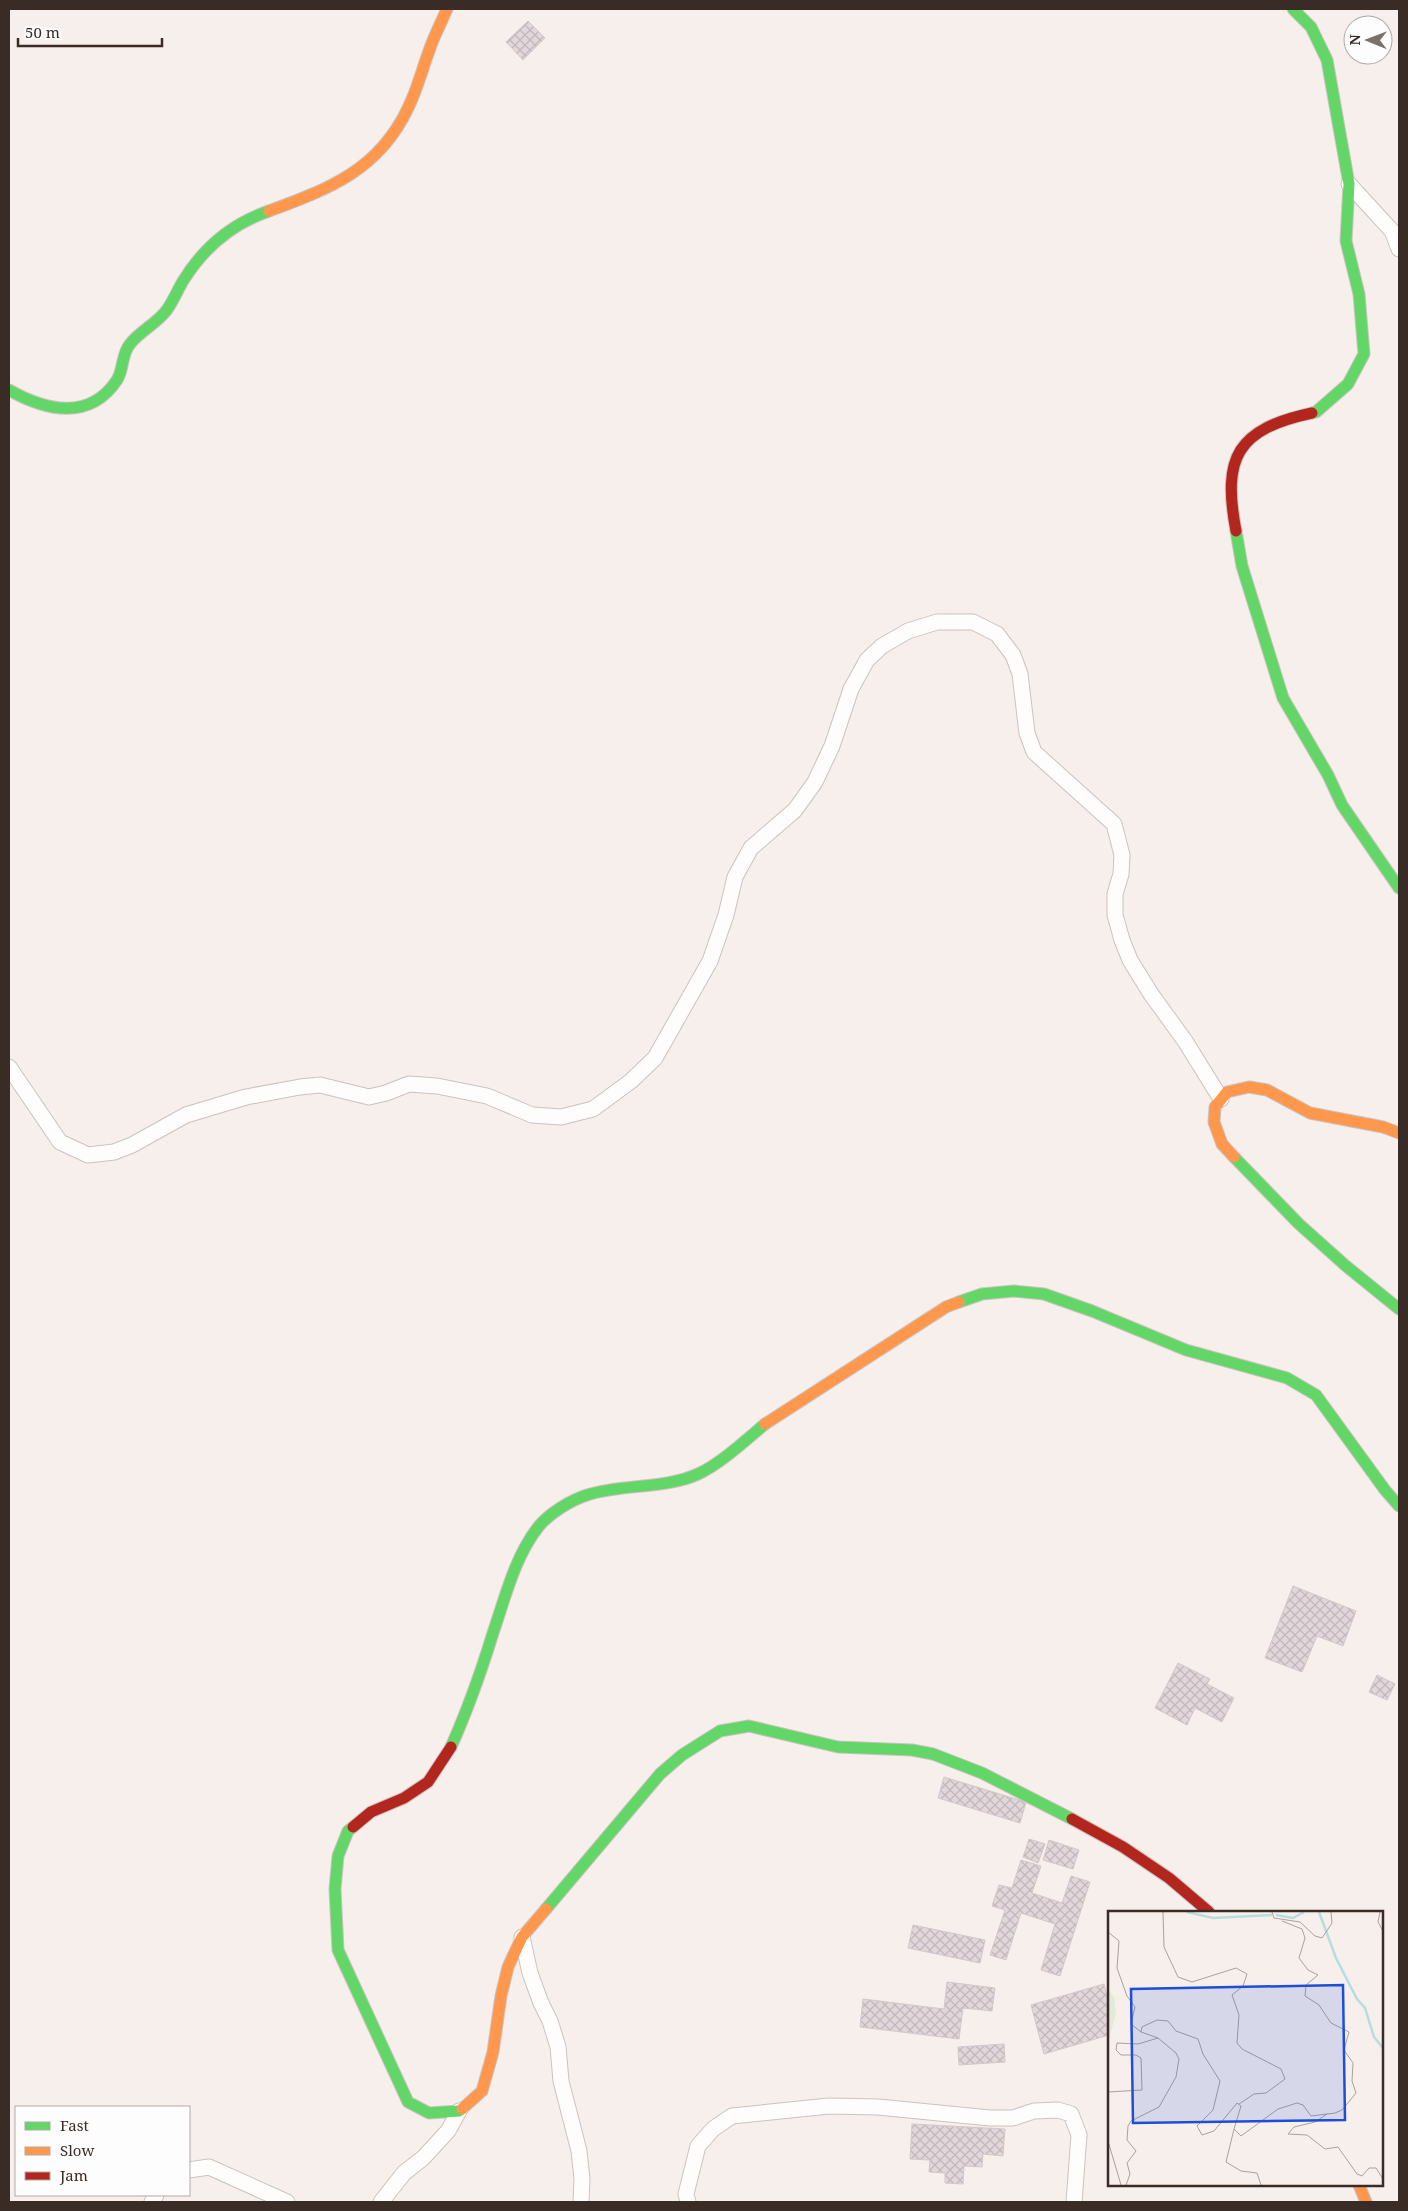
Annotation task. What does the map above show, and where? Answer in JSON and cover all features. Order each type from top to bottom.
[{"type":"street","points":[[9,390],[20,397],[42,405],[67,408],[82,407],[105,397],[119,378],[125,351],[134,340],[166,312],[191,268],[207,248],[241,222],[331,187],[359,169],[375,154],[399,126],[414,96],[430,48],[447,9]]},
{"type":"street","points":[[1292,9],[1311,27],[1327,60],[1349,184],[1346,241],[1359,294],[1364,354],[1348,384],[1316,412],[1288,418],[1251,436],[1234,460],[1230,500],[1242,566],[1282,698],[1328,775],[1342,805],[1399,888]]},
{"type":"street","points":[[1349,184],[1392,232],[1399,250]]},
{"type":"street","points":[[9,1067],[60,1142],[88,1155],[114,1152],[132,1145],[186,1114],[246,1097],[307,1086],[320,1085],[369,1097],[409,1084],[437,1086],[487,1096],[532,1115],[561,1117],[593,1109],[631,1081],[655,1058],[710,961],[726,915],[735,876],[751,848],[795,810],[815,782],[832,746],[851,689],[867,660],[882,646],[908,631],[937,622],[973,622],[997,634],[1013,655],[1020,674],[1027,733],[1034,752],[1114,824],[1122,855],[1121,874],[1115,894],[1115,916],[1122,940],[1130,960],[1151,994],[1185,1041],[1221,1099]]},
{"type":"street","points":[[1399,1133],[1383,1127],[1310,1112],[1267,1090],[1249,1087],[1227,1092],[1215,1107],[1214,1122],[1222,1144],[1299,1224],[1346,1266],[1399,1309]]},
{"type":"street","points":[[459,2111],[429,2113],[408,2102],[338,1950],[335,1889],[338,1856],[348,1831],[370,1812],[404,1798],[428,1782],[447,1754],[471,1702],[522,1552],[540,1525],[566,1505],[587,1495],[680,1479],[698,1474],[739,1446],[772,1418],[946,1307],[982,1294],[1014,1291],[1044,1294],[1092,1311],[1186,1350],[1287,1378],[1316,1395],[1385,1490],[1399,1506]]},
{"type":"street","points":[[381,2202],[404,2173],[423,2158],[448,2132],[459,2111],[482,2091],[493,2052],[501,1996],[508,1967],[522,1937],[660,1774],[682,1755],[720,1731],[750,1726],[806,1742],[838,1747],[912,1750],[952,1760],[1040,1801],[1123,1847],[1169,1878],[1208,1911]]},
{"type":"street","points":[[522,1937],[530,1973],[550,2021],[558,2047],[561,2081],[579,2151],[582,2179],[581,2202]]},
{"type":"street","points":[[688,2202],[686,2194],[698,2146],[712,2129],[732,2116],[828,2106],[878,2107],[990,2118],[1013,2118],[1034,2111],[1058,2110],[1071,2114],[1079,2135],[1074,2202]]},
{"type":"street","points":[[190,2170],[209,2166],[287,2202]]},
{"type":"street","points":[[1359,2186],[1366,2202]]},
{"type":"building","points":[[528,21],[545,38],[523,60],[506,42]]},
{"type":"building","points":[[1293,1586],[1356,1611],[1343,1646],[1317,1636],[1302,1672],[1265,1658]]},
{"type":"building","points":[[1178,1663],[1210,1679],[1207,1684],[1234,1698],[1222,1722],[1195,1708],[1187,1725],[1155,1708]]},
{"type":"building","points":[[1377,1675],[1395,1684],[1387,1700],[1369,1692]]},
{"type":"building","points":[[944,1777],[1026,1802],[1020,1823],[938,1798]]},
{"type":"building","points":[[1029,1839],[1045,1844],[1038,1863],[1023,1857]]},
{"type":"building","points":[[1049,1840],[1079,1850],[1073,1869],[1043,1860]]},
{"type":"building","points":[[1021,1860],[1041,1866],[1032,1893],[1062,1903],[1071,1876],[1090,1882],[1060,1976],[1041,1970],[1055,1924],[1021,1913],[1006,1960],[990,1955],[1005,1910],[992,1906],[999,1885],[1012,1888]]},
{"type":"building","points":[[913,1925],[985,1940],[980,1963],[908,1948]]},
{"type":"building","points":[[947,1982],[995,1988],[992,2011],[963,2008],[959,2039],[860,2027],[863,1999],[944,2009]]},
{"type":"building","points":[[1104,1984],[1108,2000],[1108,2035],[1044,2054],[1031,2005]]},
{"type":"building","points":[[1004,2044],[1005,2062],[959,2065],[958,2047]]},
{"type":"building","points":[[912,2124],[1005,2129],[1003,2156],[983,2154],[982,2167],[964,2166],[963,2184],[945,2183],[945,2173],[929,2172],[930,2160],[910,2159]]},
{"type":"traffic: fast","points":[[1293,9],[1311,27],[1327,60],[1349,184],[1346,241],[1359,294],[1364,354],[1348,384],[1316,412],[1312,413]]},
{"type":"traffic: fast","points":[[9,390],[52,407],[81,407],[94,402],[106,393],[117,380],[127,348],[138,335],[158,320],[166,311],[191,269],[209,247],[242,223],[269,211]]},
{"type":"traffic: fast","points":[[1236,531],[1242,566],[1283,698],[1328,775],[1342,805],[1399,888]]},
{"type":"traffic: fast","points":[[1234,1157],[1299,1224],[1346,1266],[1399,1309]]},
{"type":"traffic: fast","points":[[959,1302],[982,1294],[1014,1291],[1044,1294],[1092,1311],[1186,1350],[1287,1378],[1316,1395],[1385,1490],[1399,1506]]},
{"type":"traffic: fast","points":[[451,1747],[474,1690],[517,1564],[523,1550],[539,1526],[561,1508],[587,1495],[614,1489],[672,1482],[698,1474],[724,1458],[765,1424]]},
{"type":"traffic: fast","points":[[546,1909],[660,1774],[682,1755],[720,1731],[749,1726],[838,1747],[912,1750],[933,1754],[982,1773],[1072,1819]]},
{"type":"traffic: fast","points":[[353,1827],[348,1831],[338,1856],[335,1889],[338,1950],[408,2102],[429,2113],[459,2111],[462,2109]]},
{"type":"traffic: slow","points":[[269,211],[312,194],[350,175],[382,147],[396,129],[408,108],[431,45],[447,9]]},
{"type":"traffic: slow","points":[[1234,1157],[1222,1144],[1214,1122],[1215,1107],[1227,1092],[1249,1087],[1267,1090],[1310,1113],[1383,1127],[1399,1133]]},
{"type":"traffic: slow","points":[[765,1424],[946,1307],[959,1302]]},
{"type":"traffic: slow","points":[[462,2109],[482,2091],[493,2052],[501,1996],[508,1967],[522,1937],[546,1909]]},
{"type":"traffic: slow","points":[[1359,2186],[1366,2202]]},
{"type":"traffic: jam","points":[[1236,531],[1231,484],[1234,465],[1241,450],[1251,438],[1267,428],[1312,413]]},
{"type":"traffic: jam","points":[[353,1827],[371,1812],[404,1798],[428,1782],[451,1747]]},
{"type":"traffic: jam","points":[[1072,1819],[1123,1847],[1169,1878],[1208,1911]]}]
